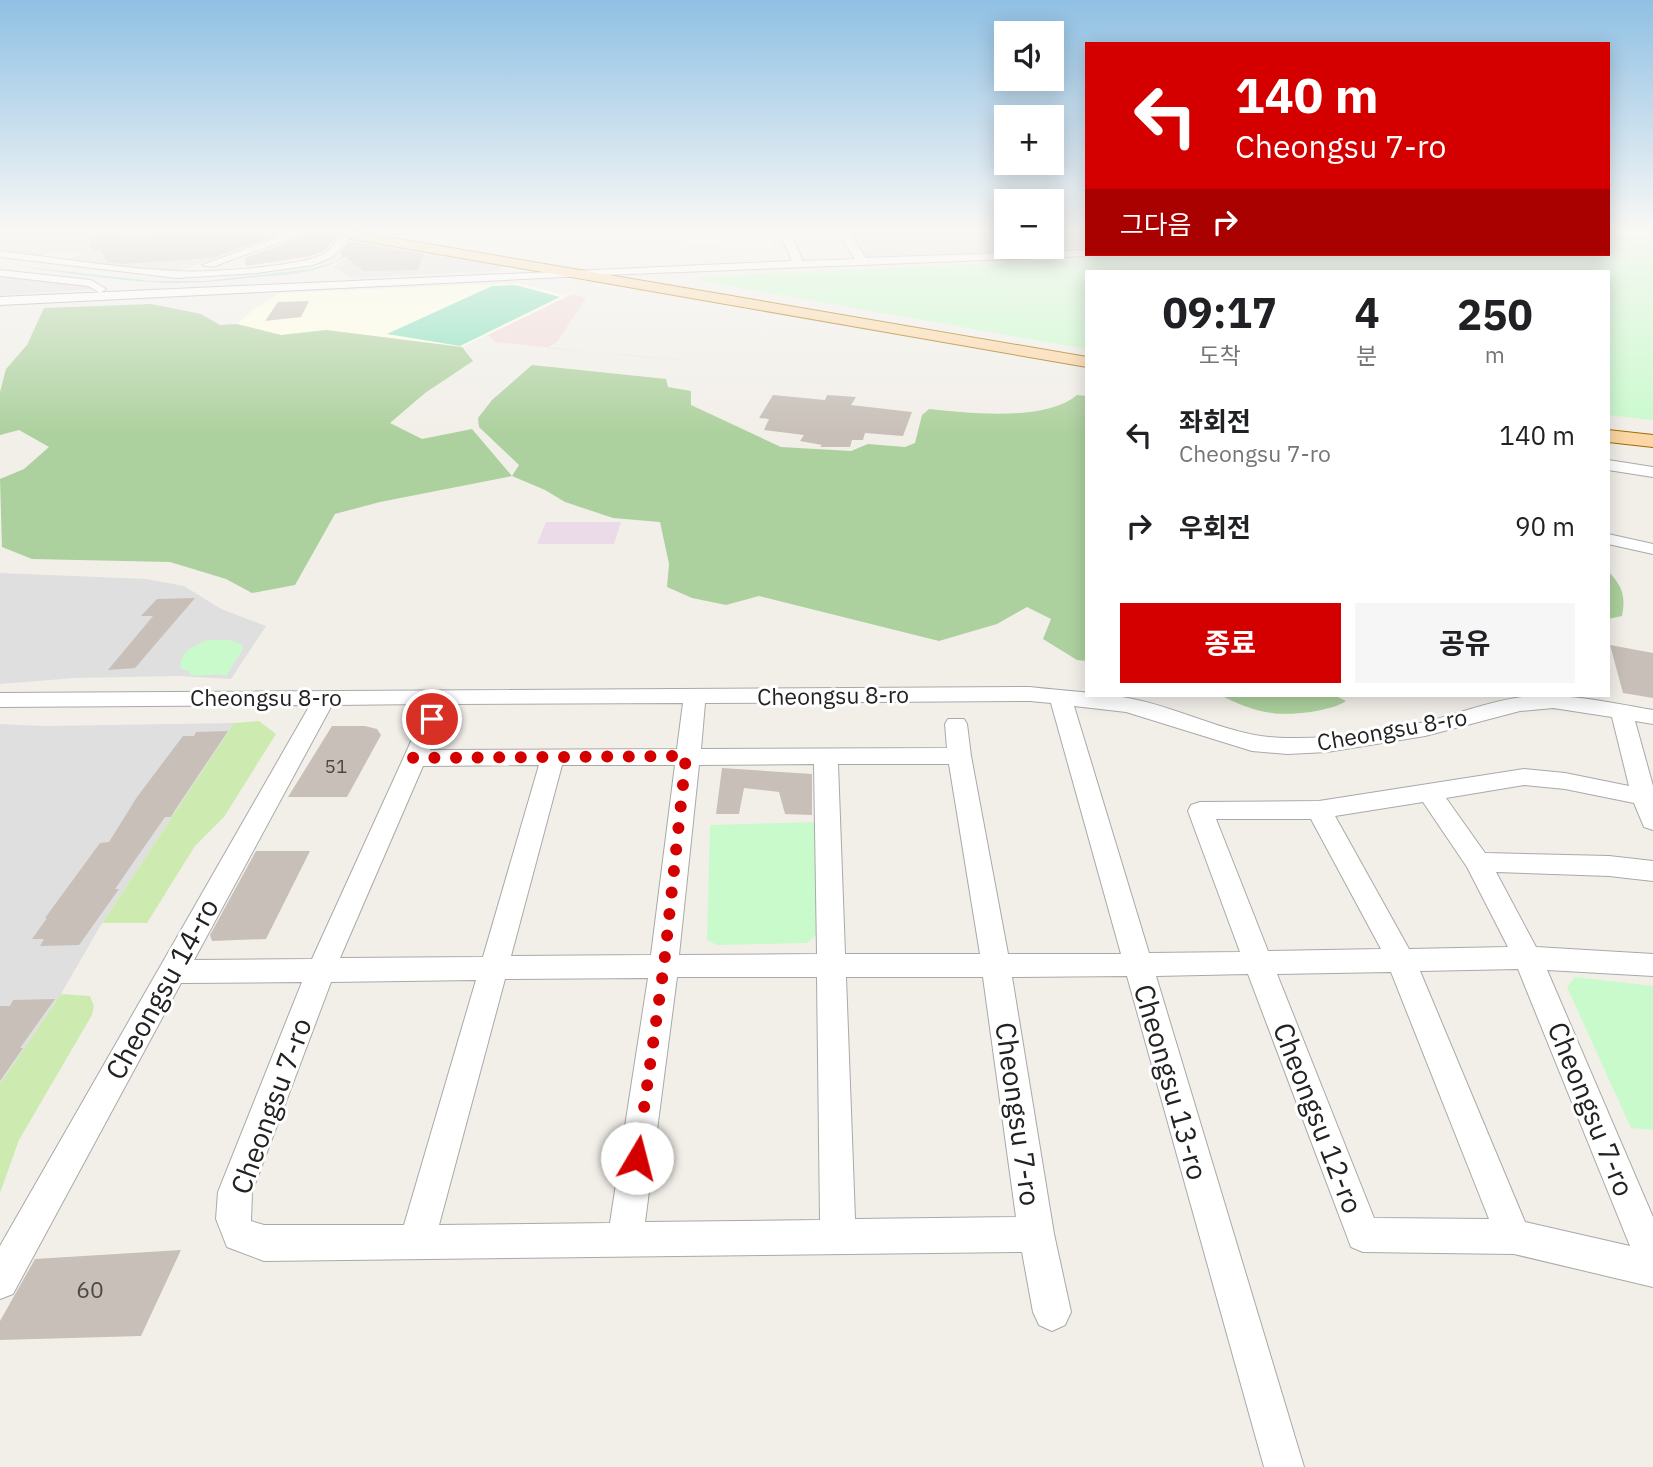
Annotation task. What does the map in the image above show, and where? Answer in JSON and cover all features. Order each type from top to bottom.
[{"type":"main road","points":[[719,297],[1085,362]]},
{"type":"main road","points":[[752,297],[1085,355]]},
{"type":"main road","points":[[1610,428],[1653,432]]},
{"type":"main road","points":[[1610,436],[1653,441]]},
{"type":"street","points":[[0,301],[67,297]]},
{"type":"street","points":[[1610,465],[1653,472]]},
{"type":"street","points":[[1610,540],[1653,549]]},
{"type":"street","name":"Cheongsu 8-ro","points":[[0,700],[1060,695],[1128,705],[1252,744],[1287,746],[1327,745],[1425,729],[1530,703],[1553,701],[1653,717]]},
{"type":"street","name":"Cheongsu 13-ro","points":[[1060,695],[1136,965],[1284,1467]]},
{"type":"street","points":[[625,1240],[664,965],[686,756],[695,697]]},
{"type":"street","name":"Cheongsu 14-ro","points":[[0,1281],[325,698]]},
{"type":"street","name":"Cheongsu 7-ro","points":[[441,699],[322,968],[235,1192],[233,1219],[239,1235],[264,1243],[417,1243],[1036,1234],[996,965],[959,756],[956,724]]},
{"type":"street","points":[[1621,710],[1653,821]]},
{"type":"street","points":[[826,755],[838,1236]]},
{"type":"street","points":[[413,758],[959,756]]},
{"type":"street","points":[[417,1243],[553,757]]},
{"type":"street","points":[[1259,961],[1200,811],[1319,810],[1524,777],[1565,781],[1644,797]]},
{"type":"street","name":"Cheongsu 7-ro","points":[[1429,792],[1478,862],[1528,958],[1653,1259]]},
{"type":"street","points":[[1319,810],[1401,960],[1514,1237]]},
{"type":"street","points":[[1478,862],[1609,866],[1653,872]]},
{"type":"street","points":[[172,972],[664,965],[1136,965],[1528,958],[1653,965]]},
{"type":"street","name":"Cheongsu 12-ro","points":[[1259,961],[1363,1235],[1514,1237],[1653,1269]]},
{"type":"street","points":[[1036,1234],[1052,1312]]},
{"type":"shaded area","points":[[273,297],[564,297],[462,347],[326,330],[281,335],[237,324]]},
{"type":"shaded area","points":[[566,297],[586,298],[557,342],[548,347],[496,342],[488,335]]},
{"type":"shaded area","points":[[597,352],[707,362],[642,357]]},
{"type":"shaded area","points":[[546,522],[621,522],[614,544],[537,544]]},
{"type":"shaded area","points":[[0,573],[146,579],[184,586],[221,609],[266,626],[231,679],[178,676],[75,678],[0,684]]},
{"type":"shaded area","points":[[234,723],[102,923],[61,994],[0,1084],[0,724],[46,726]]},
{"type":"green space","points":[[467,297],[559,297],[460,346],[387,334]]},
{"type":"green space","points":[[794,297],[1085,297],[1085,349]]},
{"type":"green space","points":[[1610,297],[1653,297],[1653,420],[1610,415]]},
{"type":"green space","points":[[151,304],[201,314],[220,325],[237,324],[281,335],[326,330],[462,347],[473,361],[425,393],[390,423],[422,439],[472,429],[512,476],[380,502],[335,514],[295,585],[252,593],[226,579],[170,562],[32,559],[2,547],[0,479],[24,469],[49,447],[19,430],[0,435],[0,392],[6,369],[27,345],[44,308]]},
{"type":"green space","points":[[532,365],[666,379],[668,387],[691,391],[691,405],[781,447],[851,451],[868,444],[905,447],[915,443],[922,415],[929,409],[1006,414],[1046,409],[1063,404],[1077,395],[1085,396],[1085,661],[1077,660],[1043,639],[1051,619],[1027,607],[997,624],[939,641],[759,596],[726,605],[692,598],[667,587],[669,564],[660,522],[613,518],[565,502],[512,476],[519,465],[479,427],[478,418],[492,400]]},
{"type":"green space","points":[[1610,573],[1620,586],[1623,596],[1622,616],[1610,619]]},
{"type":"green space","points":[[208,640],[229,640],[242,644],[243,649],[226,676],[190,675],[190,671],[181,669],[185,653]]},
{"type":"green space","points":[[1224,697],[1338,697],[1346,701],[1321,710],[1280,714],[1239,704]]},
{"type":"green space","points":[[259,721],[276,734],[224,817],[195,846],[147,923],[102,923],[234,723]]},
{"type":"green space","points":[[822,822],[819,933],[807,943],[717,945],[707,940],[710,825]]},
{"type":"green space","points":[[1575,977],[1653,986],[1653,1130],[1631,1128],[1567,987]]},
{"type":"green space","points":[[61,994],[90,996],[94,1006],[92,1015],[19,1140],[0,1193],[0,1084]]},
{"type":"building","points":[[309,301],[301,317],[265,321],[278,302]]},
{"type":"building","points":[[773,395],[825,400],[827,395],[856,397],[851,405],[912,412],[903,436],[865,433],[863,440],[852,440],[850,447],[820,447],[822,445],[800,441],[804,435],[764,430],[769,419],[759,418]]},
{"type":"building","points":[[195,598],[135,668],[108,670],[153,616],[141,616],[157,599]]},
{"type":"building","points":[[1610,645],[1653,653],[1653,698],[1623,693]]},
{"type":"building","points":[[332,726],[365,726],[377,729],[381,735],[347,797],[288,797]]},
{"type":"building","points":[[228,731],[171,817],[165,817],[126,873],[115,889],[119,889],[79,945],[40,946],[44,939],[32,939],[100,843],[109,842],[137,797],[183,736],[194,736],[196,732]]},
{"type":"building","points":[[722,768],[812,774],[812,815],[785,814],[779,792],[744,788],[739,814],[716,814]]},
{"type":"building","points":[[256,851],[310,851],[266,939],[212,941],[210,935]]},
{"type":"building","points":[[55,999],[0,1081],[0,1006],[10,1006],[13,1000]]},
{"type":"building","points":[[181,1250],[141,1336],[0,1340],[0,1321],[35,1259]]},
{"type":"route","points":[[432,719],[413,758],[686,756],[664,965],[637,1158]]}]
